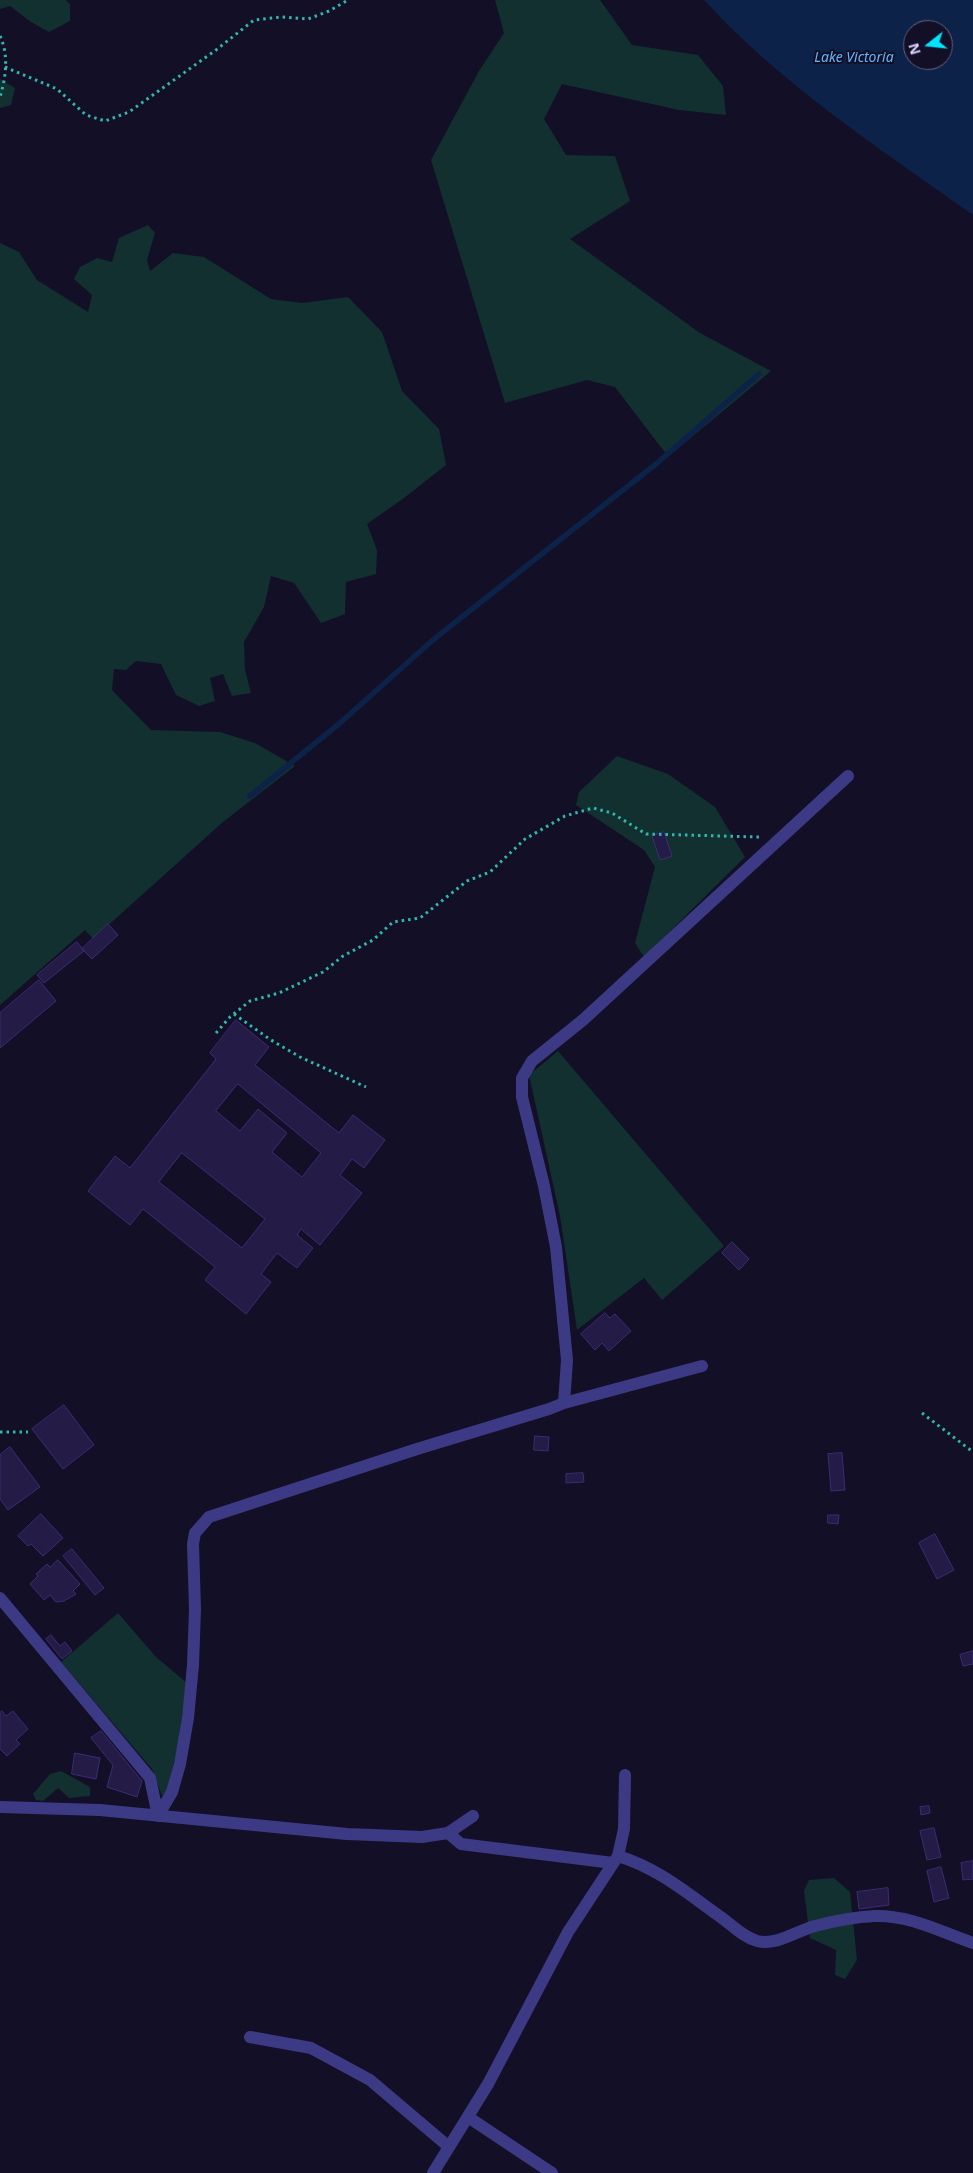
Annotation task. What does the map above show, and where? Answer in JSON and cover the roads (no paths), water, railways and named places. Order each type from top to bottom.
[{"type":"street","points":[[564,1403],[567,1360],[556,1247],[544,1186],[522,1097],[522,1078],[532,1061],[583,1020],[848,776]]},
{"type":"street","points":[[158,1816],[172,1792],[183,1746],[189,1709],[195,1618],[193,1544],[195,1533],[209,1517],[263,1498],[550,1409],[564,1403],[702,1366]]},
{"type":"street","points":[[0,1598],[150,1778],[158,1816]]},
{"type":"street","points":[[433,2173],[488,2084],[568,1932],[616,1860],[624,1829],[625,1775]]},
{"type":"street","points":[[0,1807],[100,1810],[347,1834],[422,1837],[448,1832],[473,1816]]},
{"type":"street","points":[[448,1832],[461,1844],[634,1861],[680,1886],[743,1934],[756,1940],[767,1942],[814,1926],[875,1916],[908,1918],[973,1943]]},
{"type":"street","points":[[250,2037],[311,2048],[370,2080],[449,2147]]},
{"type":"street","points":[[468,2117],[552,2173]]},
{"type":"water","name":"Lake Victoria","points":[[704,0],[973,0],[973,215],[833,115],[766,60]]},
{"type":"waterway","points":[[250,796],[340,723],[434,639],[656,464],[759,374]]}]
